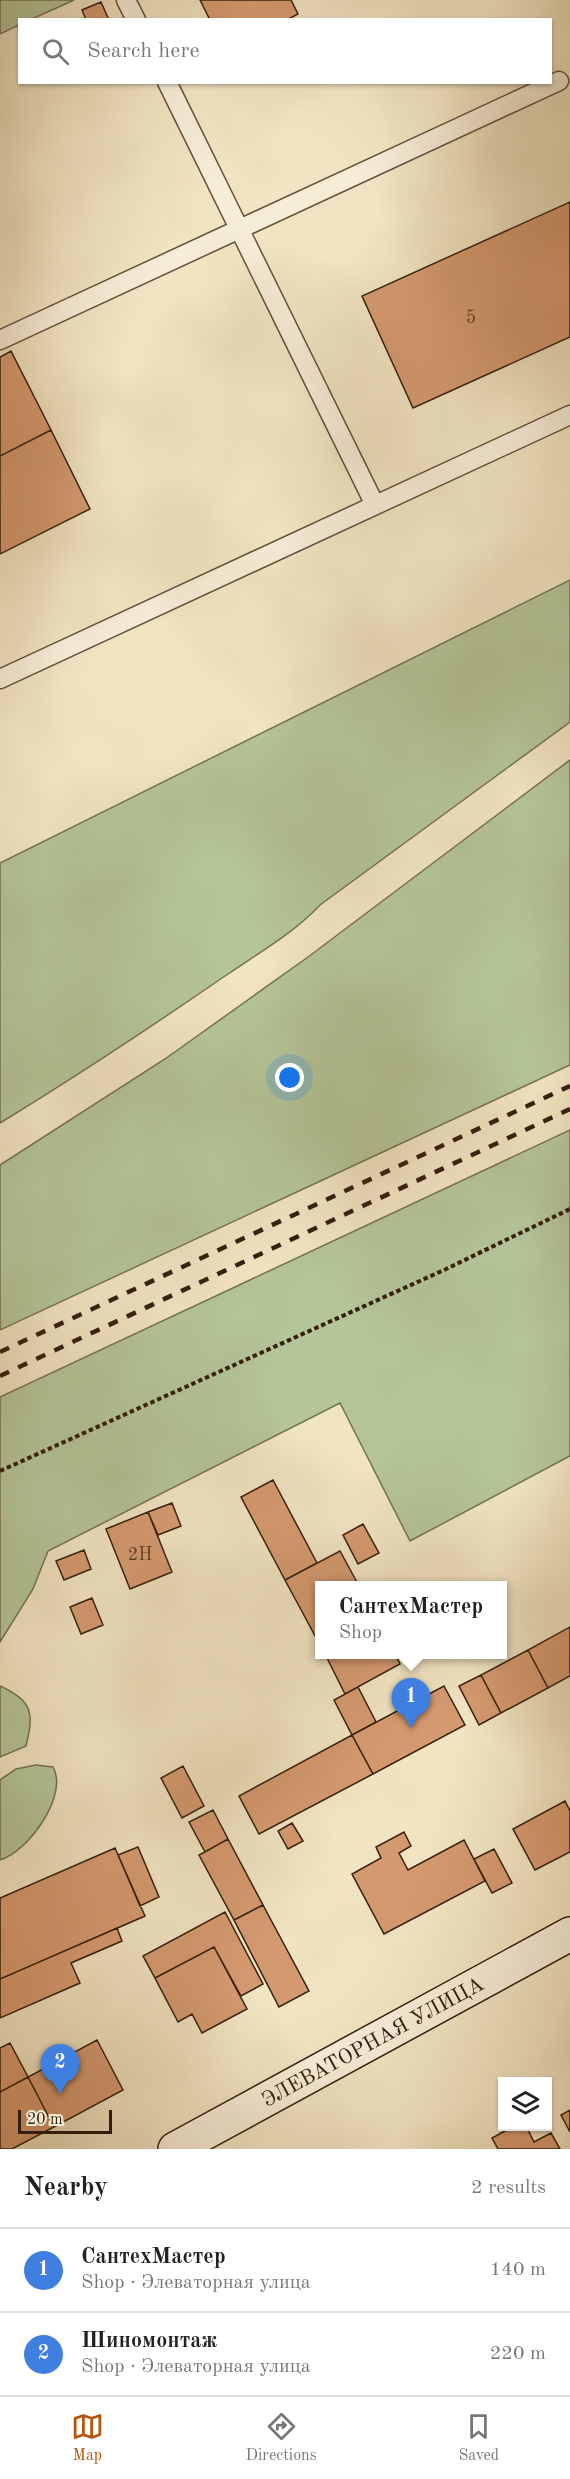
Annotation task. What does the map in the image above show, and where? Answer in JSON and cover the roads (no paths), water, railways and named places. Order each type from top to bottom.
[{"type":"street","name":"ЭЛЕВАТОРНАЯ УЛИЦА","points":[[175,2149],[570,1934]]},
{"type":"lane","points":[[126,0],[135,18]]},
{"type":"lane","points":[[0,340],[559,81]]},
{"type":"lane","points":[[168,84],[375,505]]},
{"type":"lane","points":[[0,679],[570,415]]},
{"type":"railway","points":[[0,1352],[570,1086]]},
{"type":"railway","points":[[0,1376],[570,1109]]},
{"type":"place","name":"СантехМастер","points":[[411,1728]]},
{"type":"place","name":"Шиномонтаж","points":[[60,2094]]}]
